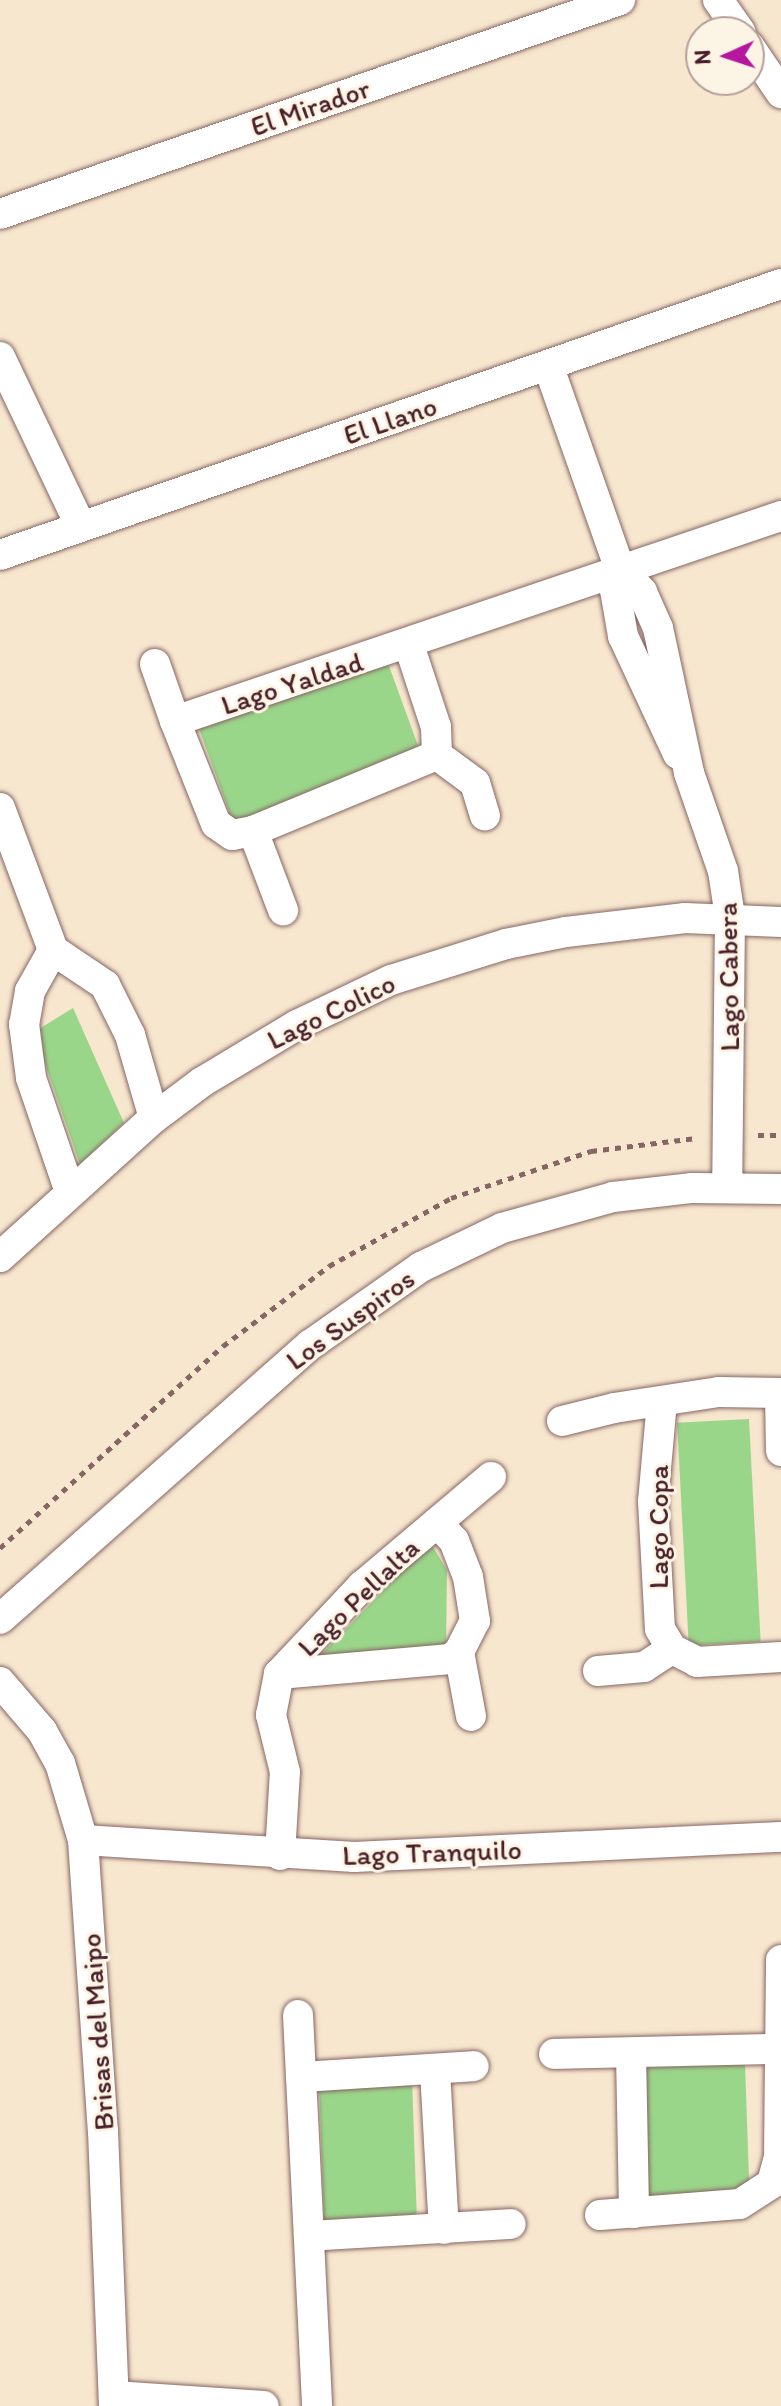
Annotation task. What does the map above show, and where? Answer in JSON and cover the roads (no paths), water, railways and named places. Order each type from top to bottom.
[{"type":"street","name":"El Mirador","points":[[0,214],[620,0]]},
{"type":"street","points":[[765,70],[781,93]]},
{"type":"street","name":"El Llano","points":[[0,555],[781,284]]},
{"type":"street","points":[[0,357],[81,527]]},
{"type":"street","name":"Lago Cabera","points":[[548,365],[620,569],[642,592],[658,628],[689,773],[723,871],[730,917],[727,1187]]},
{"type":"street","name":"Lago Yaldad","points":[[175,721],[409,645],[620,569],[781,516]]},
{"type":"street","points":[[409,645],[436,727],[437,755]]},
{"type":"street","points":[[155,664],[216,824],[232,835],[253,831],[437,755]]},
{"type":"street","points":[[437,755],[475,783],[485,816]]},
{"type":"street","points":[[0,808],[53,950],[105,985],[130,1035],[154,1118]]},
{"type":"street","points":[[253,831],[283,910]]},
{"type":"street","name":"Lago Colico","points":[[0,1257],[154,1118],[297,1025],[448,960],[566,932],[730,917],[781,922]]},
{"type":"street","points":[[53,950],[30,991],[24,1024],[31,1078],[70,1192]]},
{"type":"street","name":"Los Suspiros","points":[[0,1619],[310,1345],[421,1267],[474,1240],[557,1210],[652,1192],[727,1187],[781,1189]]},
{"type":"street","points":[[562,1421],[719,1392],[780,1393],[781,1451]]},
{"type":"street","name":"Lago Copa","points":[[662,1401],[653,1501],[660,1629],[672,1649]]},
{"type":"street","name":"Lago Pellalta","points":[[280,1855],[285,1772],[271,1715],[279,1674],[362,1586],[491,1477]]},
{"type":"street","name":"Lago Pellalta","points":[[279,1674],[450,1659],[459,1652],[475,1621],[468,1577],[454,1541],[437,1522]]},
{"type":"street","points":[[598,1671],[644,1667],[672,1649],[697,1662],[781,1657]]},
{"type":"street","points":[[459,1652],[471,1716]]},
{"type":"street","name":"Brisas del Maipo","points":[[0,1682],[42,1731],[60,1763],[83,1840],[103,2131],[114,2401]]},
{"type":"street","name":"Lago Tranquilo","points":[[83,1840],[280,1855],[781,1837]]},
{"type":"street","points":[[600,2215],[740,2204],[776,2188],[781,1960]]},
{"type":"street","points":[[298,2015],[317,2406]]},
{"type":"street","points":[[554,2054],[777,2049]]},
{"type":"street","points":[[631,2053],[634,2213]]},
{"type":"street","points":[[301,2077],[474,2066]]},
{"type":"street","points":[[435,2070],[444,2229]]},
{"type":"street","points":[[309,2236],[511,2224]]},
{"type":"street","points":[[114,2401],[264,2406]]}]
